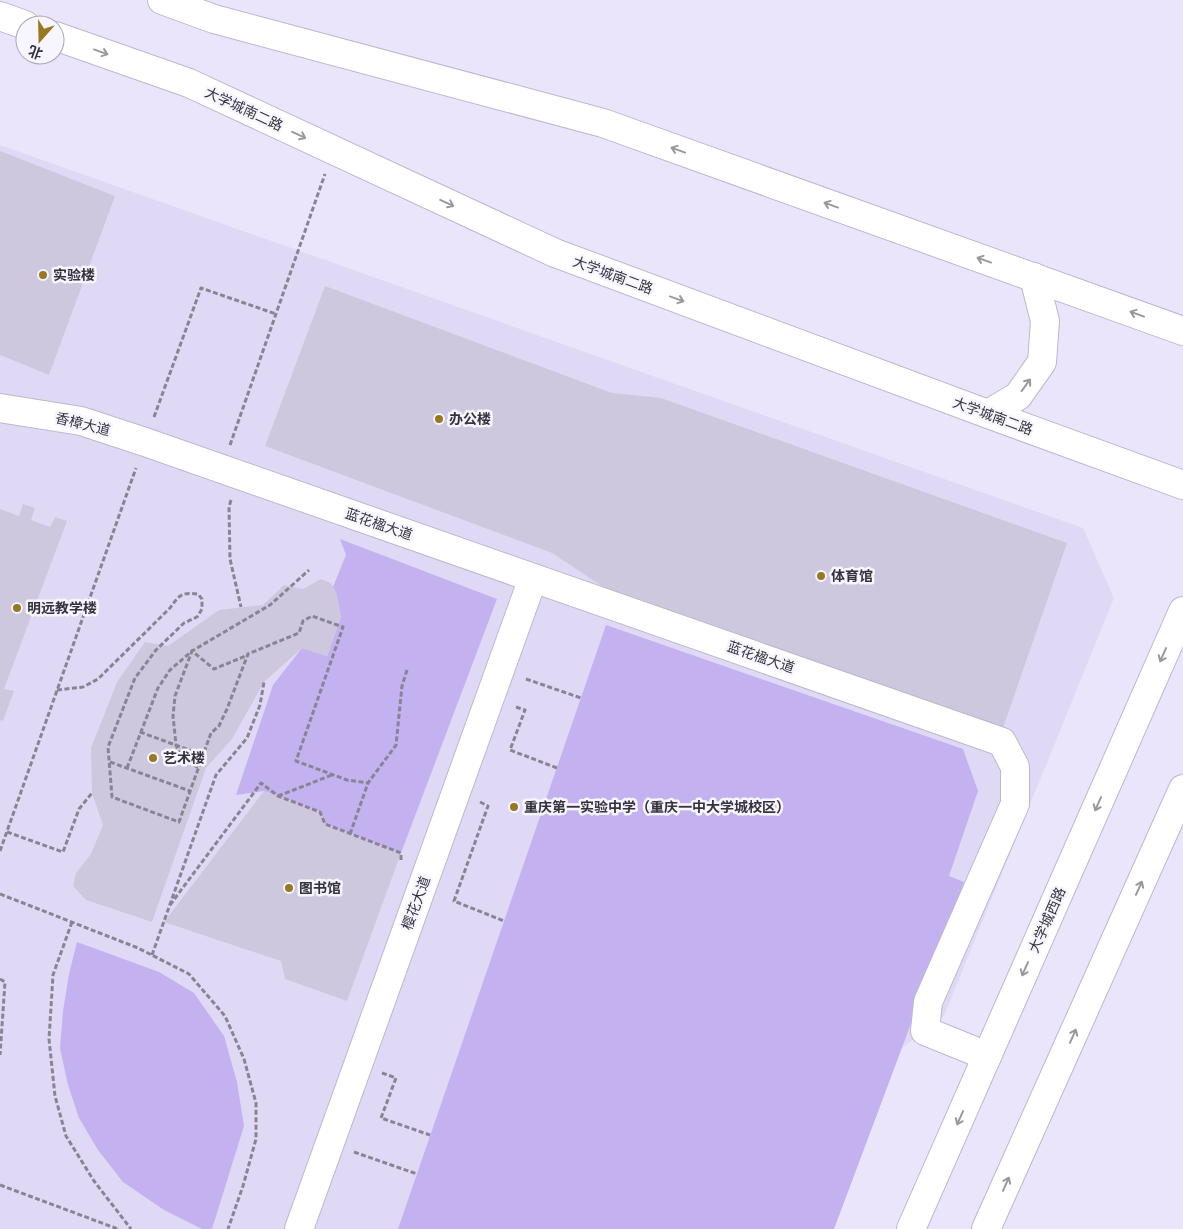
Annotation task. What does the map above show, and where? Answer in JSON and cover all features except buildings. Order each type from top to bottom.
[{"type":"main road","points":[[162,0],[214,19],[603,123],[1183,330]]},
{"type":"main road","points":[[0,16],[15,21]]},
{"type":"main road","name":"大学城南二路","points":[[65,40],[188,84],[555,253],[1183,485]]},
{"type":"main road","points":[[988,414],[1018,396],[1042,362],[1045,321],[1034,278]]},
{"type":"main road","name":"香樟大道","points":[[0,408],[81,421],[155,445]]},
{"type":"main road","name":"蓝花楹大道","points":[[155,445],[1002,742],[1015,767],[1015,804],[928,1002],[925,1031],[987,1056]]},
{"type":"main road","name":"樱花大道","points":[[299,1229],[533,578]]},
{"type":"main road","name":"大学城西路","points":[[911,1229],[1183,611]]},
{"type":"main road","points":[[986,1229],[1183,789]]},
{"type":"path","points":[[241,608],[230,559],[230,472],[276,314],[334,151]]},
{"type":"path","points":[[0,851],[57,690],[155,445],[201,288],[276,314]]},
{"type":"path","points":[[127,768],[158,688],[170,670],[192,651],[270,605],[308,570]]},
{"type":"path","points":[[57,690],[83,687],[98,679],[170,608],[177,598],[186,593],[198,594],[202,600],[202,609],[197,617],[184,623],[156,650],[135,678],[108,747],[112,797],[179,822],[211,733],[219,726],[227,709],[248,654]]},
{"type":"path","points":[[192,651],[214,669],[299,633],[303,621],[312,616],[343,627],[296,761],[347,780],[368,783]]},
{"type":"path","points":[[192,651],[176,696],[173,716],[176,746],[183,761],[198,767]]},
{"type":"path","points":[[350,834],[368,783],[396,745],[402,686],[407,670]]},
{"type":"path","points":[[500,670],[581,698]]},
{"type":"path","points":[[152,955],[216,775],[247,738],[260,705],[264,682]]},
{"type":"path","points":[[525,710],[510,750],[557,768]]},
{"type":"path","points":[[140,732],[203,755]]},
{"type":"path","points":[[110,762],[190,791]]},
{"type":"path","points":[[278,796],[333,775]]},
{"type":"path","points":[[170,905],[261,783],[278,796],[320,812],[325,824],[401,853],[401,862]]},
{"type":"path","points":[[7,832],[63,852],[79,809],[92,793]]},
{"type":"path","points":[[488,806],[454,902],[504,921]]},
{"type":"path","points":[[0,894],[138,948],[189,974],[225,1016],[244,1059],[256,1103],[256,1139],[243,1186],[228,1229]]},
{"type":"path","points":[[72,922],[53,975],[49,1039],[55,1096],[66,1136],[94,1181],[131,1229]]},
{"type":"path","points":[[0,979],[5,982],[0,1055]]},
{"type":"path","points":[[396,1078],[381,1118],[430,1135]]},
{"type":"path","points":[[330,1143],[417,1174]]},
{"type":"path","points":[[0,1185],[118,1229]]},
{"type":"shaded area","name":"重庆第一实验中学（重庆一中大学城校区）","points":[[0,145],[1083,528],[1114,598],[944,1016],[902,1048],[834,1229],[0,1229]]},
{"type":"shaded area","points":[[340,539],[497,599],[401,853],[325,824],[320,812],[264,791],[236,795],[273,685],[302,648],[327,656],[341,617],[333,587],[346,555]]},
{"type":"shaded area","points":[[606,625],[963,749],[978,791],[949,876],[964,882],[834,1229],[398,1229]]},
{"type":"shaded area","points":[[77,942],[159,972],[194,993],[224,1036],[237,1082],[244,1126],[212,1229],[202,1229],[164,1210],[123,1182],[98,1150],[79,1118],[68,1085],[60,1048],[63,1011]]},
{"type":"place","name":"实验楼","points":[[43,275]]},
{"type":"place","name":"办公楼","points":[[439,419]]},
{"type":"place","name":"体育馆","points":[[821,576]]},
{"type":"place","name":"明远教学楼","points":[[17,608]]},
{"type":"place","name":"艺术楼","points":[[153,758]]},
{"type":"place","name":"重庆第一实验中学（重庆一中大学城校区）","points":[[514,807]]},
{"type":"place","name":"图书馆","points":[[289,888]]}]
